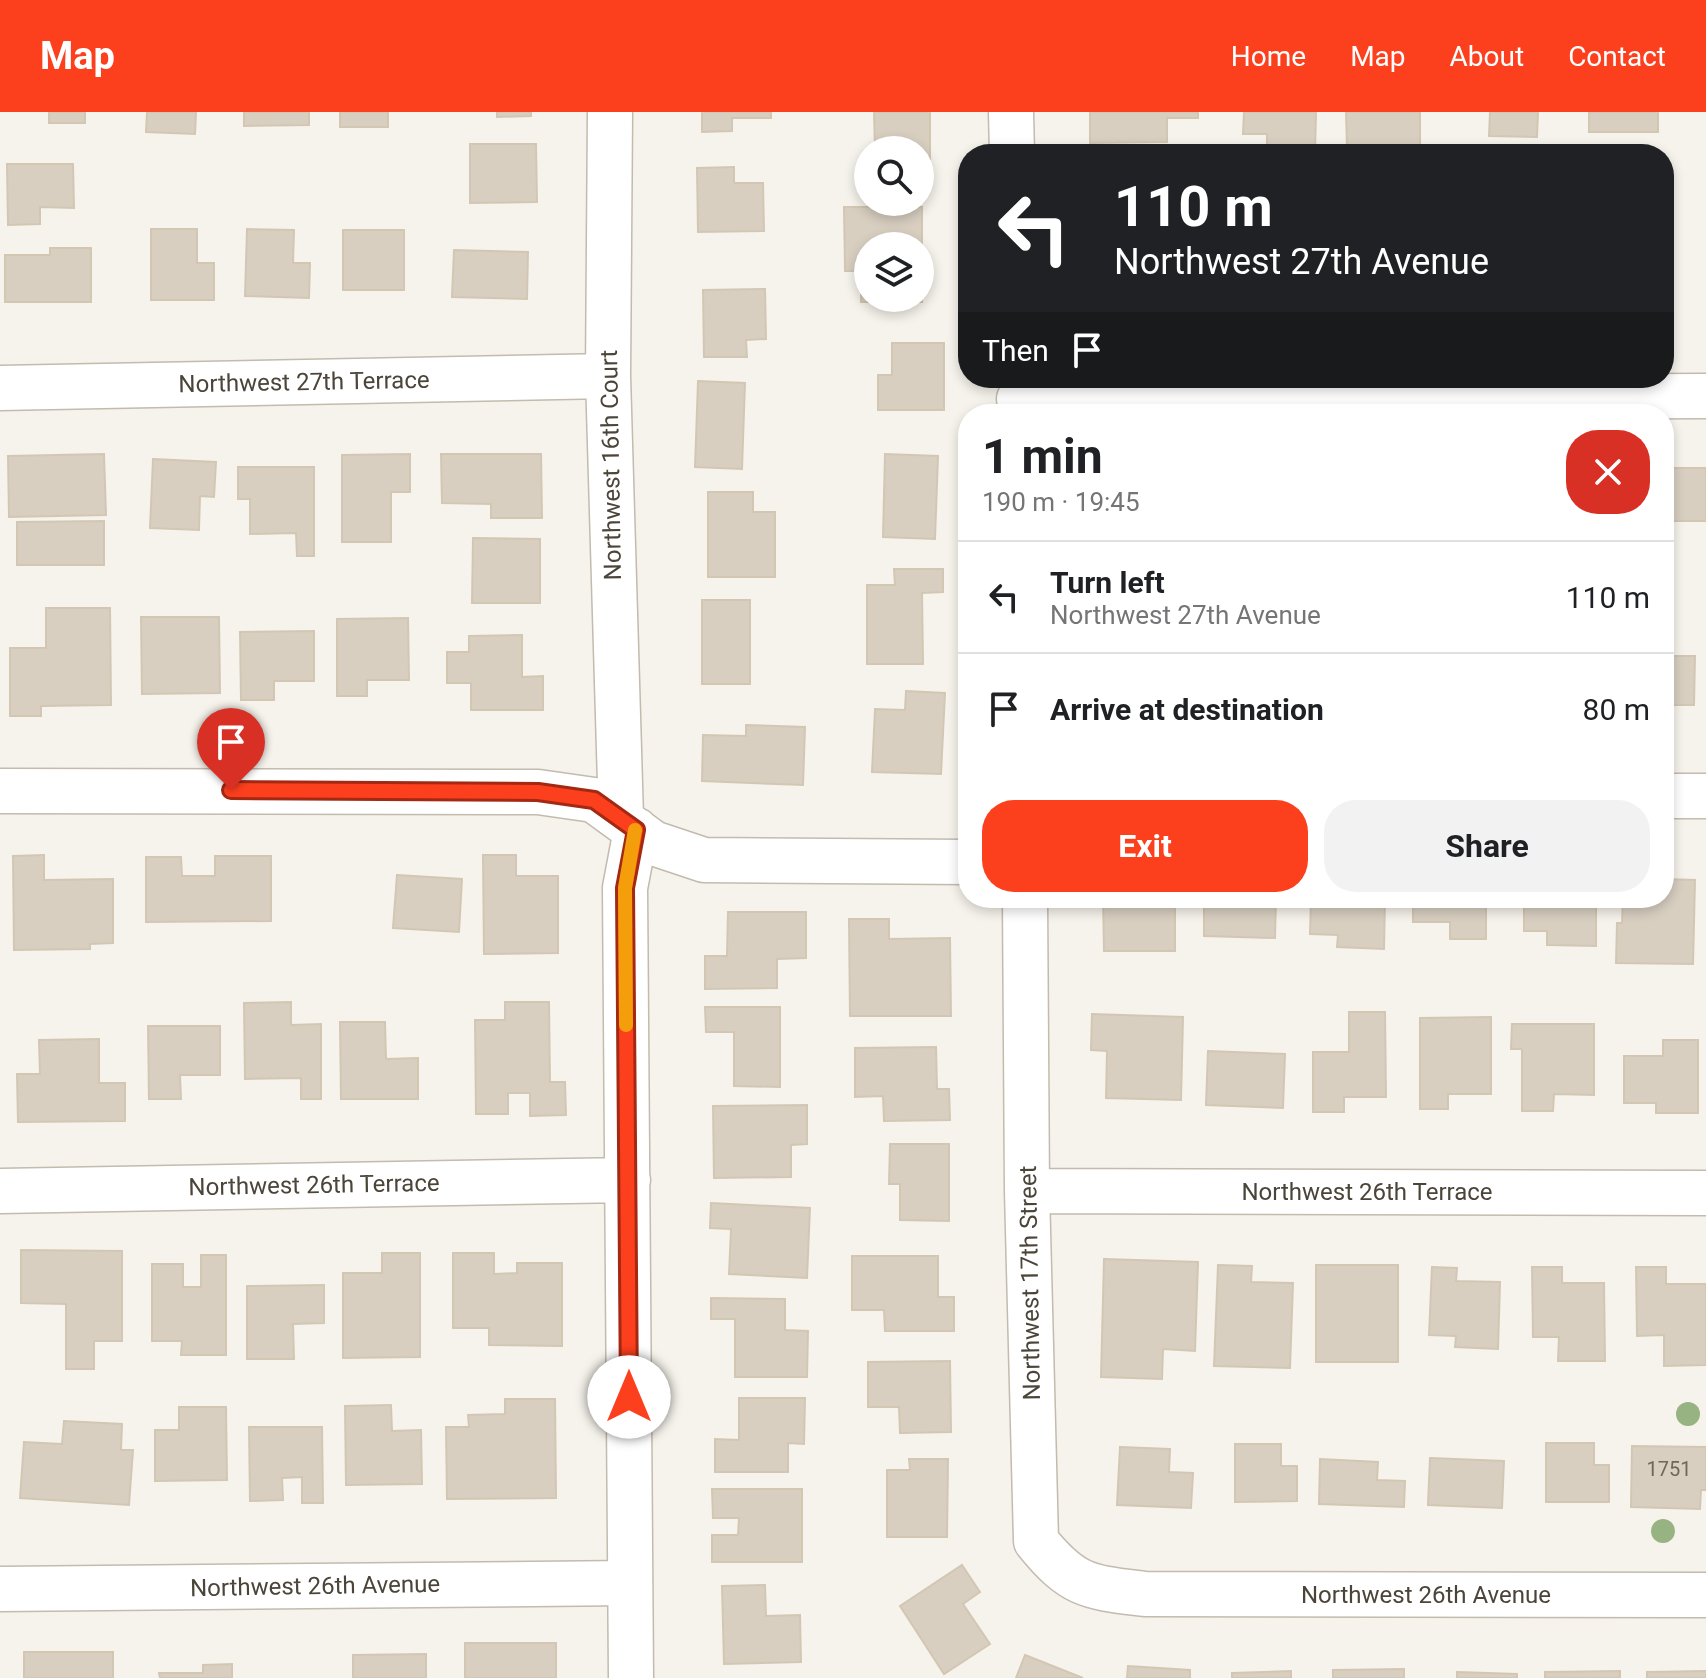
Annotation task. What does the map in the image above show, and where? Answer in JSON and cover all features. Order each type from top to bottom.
[{"type":"street","name":"Northwest 16th Court","points":[[610,112],[608,376],[628,824],[625,888],[631,1678]]},
{"type":"street","points":[[1011,112],[1012,144]]},
{"type":"street","name":"Northwest 27th Terrace","points":[[0,388],[608,376]]},
{"type":"street","points":[[1018,397],[1706,396]]},
{"type":"street","points":[[0,791],[538,792],[594,800],[653,843],[704,860],[958,862]]},
{"type":"street","points":[[1674,796],[1706,796]]},
{"type":"street","name":"Northwest 17th Street","points":[[1025,908],[1027,1191],[1036,1541],[1072,1579],[1103,1589],[1145,1594]]},
{"type":"street","name":"Northwest 26th Terrace","points":[[0,1191],[628,1180]]},
{"type":"street","name":"Northwest 26th Terrace","points":[[1027,1191],[1706,1193]]},
{"type":"street","name":"Northwest 26th Avenue","points":[[0,1589],[630,1583]]},
{"type":"street","name":"Northwest 26th Avenue","points":[[1145,1594],[1706,1595]]},
{"type":"building","points":[[49,112],[85,112],[85,123],[49,123]]},
{"type":"building","points":[[147,112],[196,112],[195,134],[146,132]]},
{"type":"building","points":[[244,112],[309,112],[309,125],[244,126]]},
{"type":"building","points":[[340,112],[388,112],[388,127],[340,127]]},
{"type":"building","points":[[497,112],[531,112],[531,116],[497,117]]},
{"type":"building","points":[[702,112],[771,112],[771,118],[732,118],[732,131],[702,132]]},
{"type":"building","points":[[874,112],[930,112],[930,136],[875,136]]},
{"type":"building","points":[[1090,112],[1198,112],[1198,118],[1167,118],[1167,142],[1090,143]]},
{"type":"building","points":[[1244,112],[1316,112],[1315,144],[1267,144],[1267,134],[1243,134]]},
{"type":"building","points":[[1346,112],[1420,112],[1420,144],[1347,144]]},
{"type":"building","points":[[1490,112],[1538,112],[1537,137],[1489,136]]},
{"type":"building","points":[[1589,112],[1658,112],[1658,132],[1589,132]]},
{"type":"building","points":[[470,144],[536,144],[537,202],[470,203]]},
{"type":"building","points":[[7,164],[73,164],[74,208],[40,207],[40,224],[8,225]]},
{"type":"building","points":[[734,167],[734,183],[763,183],[764,231],[698,232],[697,168]]},
{"type":"building","points":[[844,207],[854,207],[854,216],[922,216],[922,232],[854,232],[854,271],[845,271]]},
{"type":"building","points":[[151,229],[197,229],[197,263],[214,263],[214,300],[151,300]]},
{"type":"building","points":[[247,229],[294,230],[293,263],[310,263],[309,298],[245,296]]},
{"type":"building","points":[[343,230],[404,230],[404,290],[343,290]]},
{"type":"building","points":[[50,248],[91,248],[91,302],[5,302],[5,255],[50,255]]},
{"type":"building","points":[[454,250],[528,252],[527,299],[452,297]]},
{"type":"building","points":[[765,289],[766,339],[746,340],[747,357],[704,357],[703,290]]},
{"type":"building","points":[[892,343],[944,343],[944,410],[878,410],[878,375],[892,375]]},
{"type":"building","points":[[698,381],[745,383],[742,469],[695,467]]},
{"type":"building","points":[[104,454],[106,515],[9,517],[8,456]]},
{"type":"building","points":[[410,454],[410,492],[391,492],[391,542],[342,542],[342,455]]},
{"type":"building","points":[[441,454],[541,454],[542,518],[491,518],[491,504],[442,503]]},
{"type":"building","points":[[885,454],[938,456],[935,539],[883,537]]},
{"type":"building","points":[[153,459],[216,462],[214,497],[200,496],[199,530],[150,528]]},
{"type":"building","points":[[238,467],[314,467],[314,556],[297,556],[296,533],[250,534],[250,499],[238,499]]},
{"type":"building","points":[[1674,468],[1706,468],[1706,521],[1674,521]]},
{"type":"building","points":[[708,492],[753,492],[753,512],[775,512],[775,577],[708,577]]},
{"type":"building","points":[[104,521],[104,565],[17,565],[17,522]]},
{"type":"building","points":[[473,538],[540,539],[540,603],[472,603]]},
{"type":"building","points":[[894,569],[943,569],[943,592],[922,593],[923,664],[867,664],[867,585],[895,585]]},
{"type":"building","points":[[702,600],[750,600],[750,684],[702,684]]},
{"type":"building","points":[[46,608],[110,608],[111,705],[41,706],[41,716],[10,716],[10,648],[46,648]]},
{"type":"building","points":[[141,617],[219,617],[220,693],[142,694]]},
{"type":"building","points":[[408,618],[409,680],[367,680],[367,696],[337,696],[337,619]]},
{"type":"building","points":[[314,631],[314,681],[274,681],[274,700],[241,700],[240,632]]},
{"type":"building","points":[[522,635],[522,677],[543,676],[543,710],[471,710],[471,683],[447,683],[447,652],[469,652],[469,636]]},
{"type":"building","points":[[1674,656],[1695,656],[1694,705],[1674,705]]},
{"type":"building","points":[[906,691],[945,693],[941,774],[872,772],[875,709],[905,710]]},
{"type":"building","points":[[746,725],[805,727],[803,785],[702,781],[703,735],[746,736]]},
{"type":"building","points":[[44,855],[44,880],[113,879],[113,943],[90,944],[90,949],[14,950],[13,856]]},
{"type":"building","points":[[483,855],[516,855],[516,876],[558,876],[558,953],[484,954]]},
{"type":"building","points":[[215,856],[271,856],[271,921],[146,922],[146,857],[181,857],[182,876],[215,876]]},
{"type":"building","points":[[397,875],[462,879],[459,932],[393,928]]},
{"type":"building","points":[[1674,879],[1695,880],[1693,964],[1616,963],[1617,923],[1622,923],[1623,908],[1674,908]]},
{"type":"building","points":[[1103,908],[1175,908],[1175,951],[1104,951]]},
{"type":"building","points":[[1204,908],[1276,908],[1275,938],[1204,936]]},
{"type":"building","points":[[1311,908],[1385,908],[1384,949],[1337,947],[1338,935],[1310,934]]},
{"type":"building","points":[[1413,908],[1486,908],[1486,939],[1450,939],[1450,922],[1413,922]]},
{"type":"building","points":[[1524,908],[1596,908],[1596,946],[1547,945],[1547,931],[1524,931]]},
{"type":"building","points":[[728,912],[806,912],[806,958],[777,959],[777,988],[705,989],[705,956],[727,956]]},
{"type":"building","points":[[849,919],[889,919],[889,939],[950,938],[951,1016],[850,1016]]},
{"type":"building","points":[[291,1002],[291,1025],[321,1024],[321,1099],[301,1099],[301,1078],[245,1079],[244,1003]]},
{"type":"building","points":[[505,1002],[549,1002],[550,1082],[565,1082],[566,1115],[530,1116],[530,1093],[508,1093],[508,1114],[476,1114],[475,1020],[505,1020]]},
{"type":"building","points":[[705,1007],[780,1007],[780,1087],[734,1086],[734,1032],[706,1032]]},
{"type":"building","points":[[1349,1012],[1385,1012],[1386,1097],[1344,1097],[1344,1112],[1313,1112],[1313,1052],[1349,1052]]},
{"type":"building","points":[[1092,1014],[1183,1017],[1181,1100],[1106,1098],[1107,1051],[1091,1050]]},
{"type":"building","points":[[1491,1017],[1491,1094],[1448,1094],[1448,1109],[1420,1109],[1420,1018]]},
{"type":"building","points":[[340,1022],[385,1022],[386,1059],[418,1058],[418,1099],[341,1099]]},
{"type":"building","points":[[1512,1024],[1594,1024],[1594,1095],[1554,1094],[1553,1111],[1522,1111],[1522,1049],[1511,1049]]},
{"type":"building","points":[[148,1026],[220,1026],[220,1075],[180,1075],[181,1099],[149,1099]]},
{"type":"building","points":[[99,1039],[99,1083],[125,1083],[125,1121],[18,1122],[17,1074],[40,1074],[39,1040]]},
{"type":"building","points":[[1663,1040],[1698,1040],[1698,1113],[1656,1113],[1656,1103],[1624,1103],[1624,1056],[1663,1056]]},
{"type":"building","points":[[936,1047],[937,1089],[949,1089],[950,1120],[884,1121],[883,1096],[855,1097],[855,1048]]},
{"type":"building","points":[[1208,1051],[1285,1054],[1283,1108],[1206,1105]]},
{"type":"building","points":[[807,1105],[807,1144],[791,1145],[791,1177],[714,1178],[713,1106]]},
{"type":"building","points":[[890,1144],[949,1144],[949,1221],[900,1220],[900,1184],[889,1184]]},
{"type":"building","points":[[711,1203],[810,1208],[807,1278],[729,1274],[731,1229],[710,1228]]},
{"type":"building","points":[[21,1250],[122,1251],[122,1341],[94,1341],[94,1369],[66,1369],[66,1304],[21,1303]]},
{"type":"building","points":[[382,1253],[420,1253],[420,1357],[343,1358],[343,1273],[382,1273]]},
{"type":"building","points":[[453,1253],[494,1253],[494,1274],[517,1273],[517,1263],[562,1263],[562,1346],[489,1345],[489,1328],[453,1328]]},
{"type":"building","points":[[201,1255],[226,1255],[226,1355],[181,1355],[182,1341],[152,1341],[152,1264],[183,1264],[183,1287],[201,1287]]},
{"type":"building","points":[[852,1256],[938,1256],[938,1297],[954,1297],[954,1331],[885,1331],[884,1310],[852,1310]]},
{"type":"building","points":[[1104,1259],[1198,1262],[1195,1351],[1163,1349],[1162,1379],[1101,1377]]},
{"type":"building","points":[[1218,1265],[1252,1266],[1251,1282],[1293,1283],[1290,1368],[1214,1366]]},
{"type":"building","points":[[1316,1265],[1398,1265],[1398,1362],[1316,1362]]},
{"type":"building","points":[[1432,1267],[1457,1268],[1456,1281],[1500,1282],[1498,1349],[1455,1347],[1456,1336],[1429,1335]]},
{"type":"building","points":[[1532,1267],[1562,1267],[1562,1283],[1604,1283],[1605,1361],[1558,1361],[1559,1337],[1533,1337]]},
{"type":"building","points":[[1636,1267],[1666,1267],[1666,1284],[1706,1284],[1706,1365],[1664,1366],[1664,1335],[1637,1336]]},
{"type":"building","points":[[324,1285],[324,1323],[293,1324],[294,1359],[247,1359],[247,1286]]},
{"type":"building","points":[[711,1298],[785,1299],[785,1330],[808,1331],[807,1377],[735,1377],[735,1319],[711,1319]]},
{"type":"building","points":[[950,1361],[951,1432],[900,1433],[899,1407],[868,1407],[868,1362]]},
{"type":"building","points":[[739,1398],[805,1398],[804,1444],[788,1443],[788,1472],[715,1472],[715,1439],[739,1440]]},
{"type":"building","points":[[505,1399],[555,1399],[556,1498],[447,1499],[446,1427],[469,1427],[468,1415],[505,1414]]},
{"type":"building","points":[[391,1405],[392,1431],[421,1430],[422,1484],[346,1485],[345,1406]]},
{"type":"building","points":[[179,1407],[226,1407],[227,1480],[155,1481],[155,1430],[179,1430]]},
{"type":"building","points":[[64,1421],[122,1424],[121,1450],[133,1450],[129,1505],[20,1498],[24,1442],[62,1444]]},
{"type":"building","points":[[249,1427],[322,1427],[323,1503],[302,1503],[302,1477],[282,1478],[283,1500],[250,1501]]},
{"type":"building","points":[[1546,1443],[1594,1443],[1594,1465],[1609,1465],[1609,1502],[1546,1502]]},
{"type":"building","points":[[1235,1444],[1281,1444],[1281,1466],[1297,1466],[1297,1501],[1235,1502]]},
{"type":"building","points":[[1632,1446],[1706,1447],[1706,1490],[1701,1490],[1700,1509],[1631,1507]]},
{"type":"building","points":[[1120,1447],[1170,1449],[1169,1472],[1193,1473],[1191,1508],[1117,1505]]},
{"type":"building","points":[[1430,1458],[1504,1461],[1502,1508],[1428,1505]]},
{"type":"building","points":[[909,1459],[948,1459],[947,1537],[887,1537],[887,1470],[910,1470]]},
{"type":"building","points":[[1320,1459],[1378,1462],[1377,1480],[1405,1481],[1404,1507],[1319,1504]]},
{"type":"building","points":[[712,1489],[802,1489],[802,1562],[712,1562],[712,1535],[738,1535],[739,1518],[713,1518]]},
{"type":"building","points":[[962,1565],[980,1592],[963,1604],[990,1644],[944,1674],[900,1606]]},
{"type":"building","points":[[765,1585],[766,1616],[800,1615],[801,1662],[724,1664],[722,1586]]},
{"type":"building","points":[[465,1643],[556,1643],[556,1678],[465,1678]]},
{"type":"building","points":[[24,1652],[113,1652],[113,1678],[24,1678]]},
{"type":"building","points":[[426,1654],[426,1678],[353,1678],[353,1655]]},
{"type":"building","points":[[1025,1655],[1083,1678],[1016,1678]]},
{"type":"building","points":[[232,1664],[232,1678],[160,1678],[159,1673],[203,1673],[203,1665]]},
{"type":"building","points":[[1128,1666],[1190,1670],[1190,1678],[1127,1678]]},
{"type":"building","points":[[1404,1669],[1404,1678],[1333,1678],[1333,1670]]},
{"type":"building","points":[[1291,1671],[1291,1678],[1232,1678],[1232,1673]]},
{"type":"building","points":[[1620,1671],[1620,1678],[1545,1678],[1545,1672]]},
{"type":"building","points":[[1706,1671],[1706,1678],[1647,1678],[1647,1672]]},
{"type":"building","points":[[1457,1672],[1517,1674],[1517,1678],[1457,1678]]},
{"type":"slow traffic","points":[[626,1025],[625,888],[635,830]]},
{"type":"route","points":[[231,790],[538,792],[594,800],[636,830],[625,888],[629,1397]]}]
